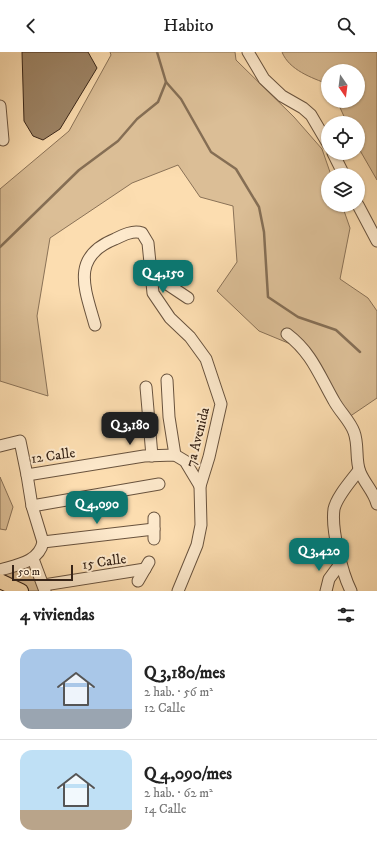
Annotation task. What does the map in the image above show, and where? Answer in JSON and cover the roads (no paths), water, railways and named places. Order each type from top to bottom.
[{"type":"main road","points":[[0,581],[21,591]]},
{"type":"street","points":[[248,52],[264,79],[282,96],[303,108],[311,115],[321,132]]},
{"type":"street","points":[[0,106],[2,140]]},
{"type":"street","points":[[362,212],[377,241]]},
{"type":"street","name":"7a Avenida","points":[[95,325],[83,282],[84,270],[88,261],[99,247],[110,241],[138,232],[146,240],[149,272],[153,293],[170,318],[190,337],[206,359],[221,404],[209,457],[200,486],[201,525],[198,545],[178,591]]},
{"type":"street","points":[[149,272],[188,298]]},
{"type":"street","points":[[287,334],[297,342],[314,363],[334,401],[354,432],[359,453],[359,470],[375,496],[377,504]]},
{"type":"street","points":[[167,380],[169,416],[175,455],[185,461],[200,486]]},
{"type":"street","points":[[146,387],[152,456]]},
{"type":"street","name":"12 Calle","points":[[0,446],[20,441],[27,475],[152,456],[175,455]]},
{"type":"street","points":[[351,591],[340,564],[334,509],[338,500],[359,470]]},
{"type":"street","points":[[27,475],[32,506],[43,542],[36,556],[44,588]]},
{"type":"street","points":[[32,506],[159,484]]},
{"type":"street","points":[[43,542],[154,529]]},
{"type":"street","points":[[0,570],[36,556]]},
{"type":"street","points":[[326,591],[329,579],[340,564]]},
{"type":"street","name":"15 Calle","points":[[44,588],[147,566],[138,580]]},
{"type":"waterway","points":[[157,52],[166,82],[181,99],[211,152],[236,169],[259,207],[264,232],[268,297],[298,317],[336,330],[360,352]]},
{"type":"waterway","points":[[0,247],[79,170],[118,141],[137,119],[158,102],[166,82]]}]
